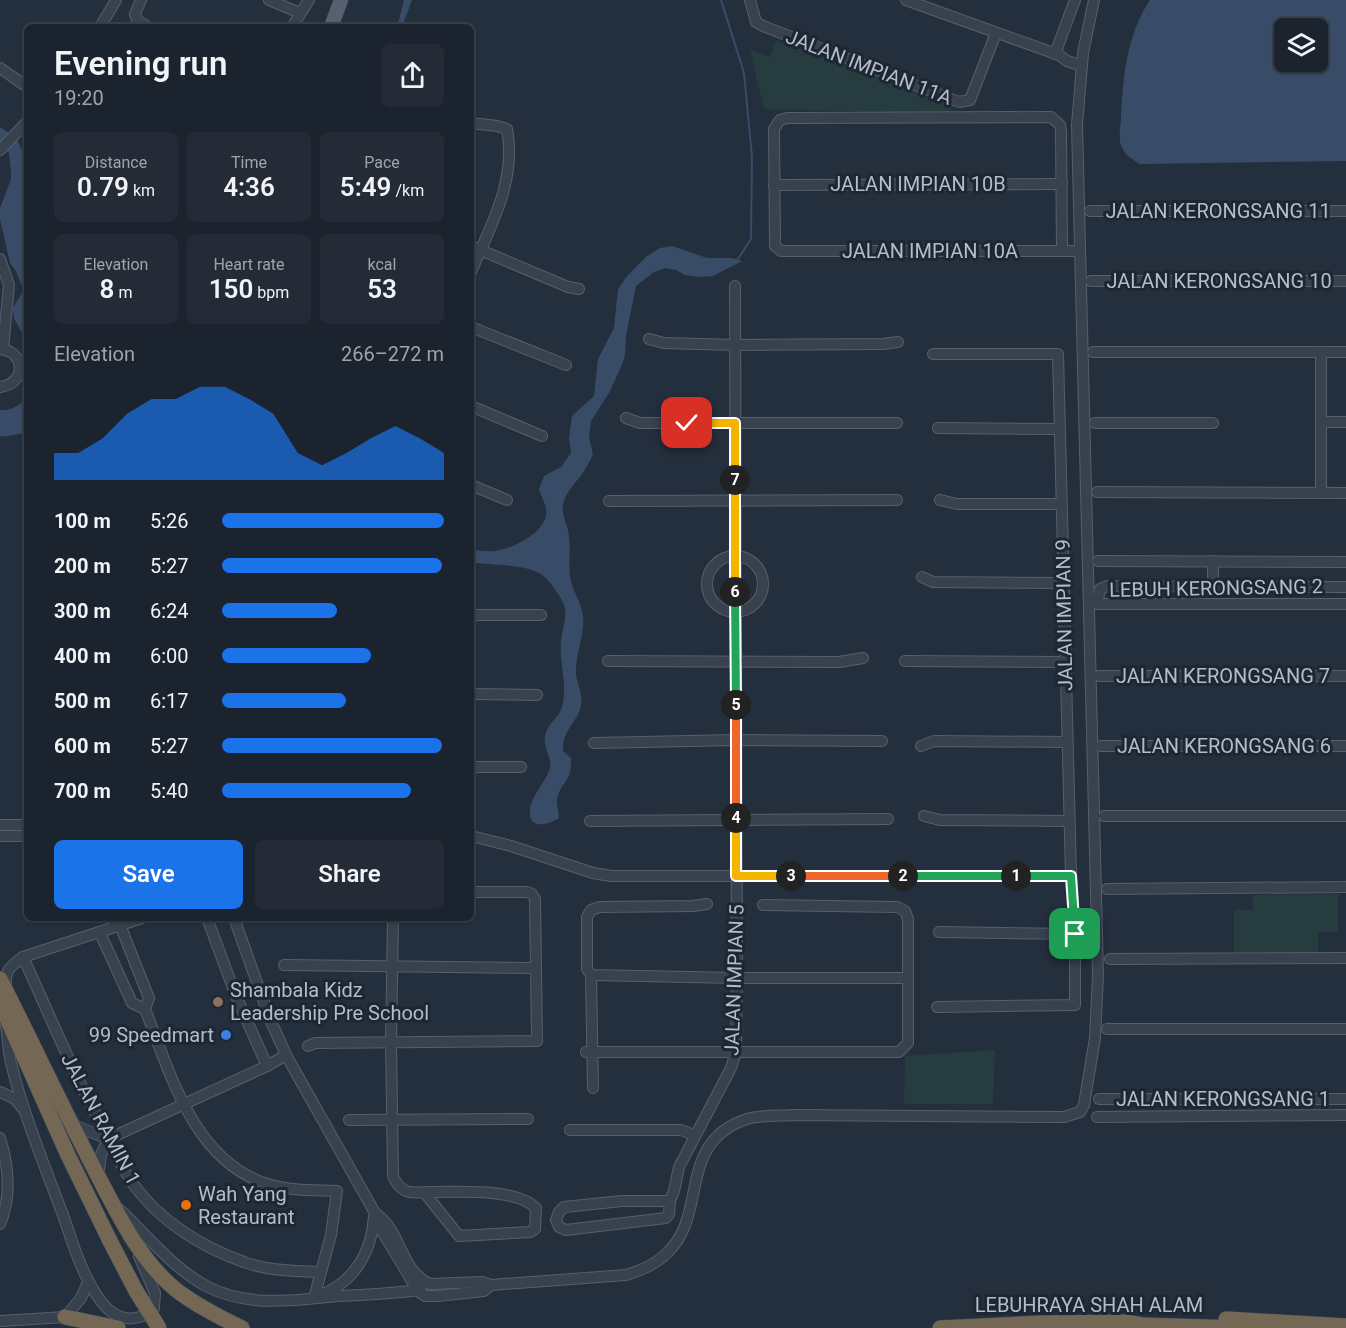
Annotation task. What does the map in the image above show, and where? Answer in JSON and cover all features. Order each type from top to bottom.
[{"type":"highway","points":[[3,996],[34,1045],[69,1122],[132,1239],[153,1267],[174,1288],[216,1316],[242,1328]]},
{"type":"highway","points":[[3,996],[67,1153],[136,1291],[159,1328]]},
{"type":"highway","points":[[1125,1322],[1176,1316],[1346,1326]]},
{"type":"highway","points":[[65,1317],[118,1328]]},
{"type":"highway","name":"LEBUHRAYA SHAH ALAM","points":[[940,1328],[1125,1322],[1142,1325],[1238,1328]]},
{"type":"main road","points":[[332,24],[341,0]]},
{"type":"street","points":[[141,0],[135,14],[137,20],[143,24]]},
{"type":"street","points":[[269,0],[300,13]]},
{"type":"street","points":[[294,24],[309,0]]},
{"type":"street","name":"JALAN IMPIAN 11A","points":[[750,0],[756,22],[763,26],[958,102],[970,100],[996,33]]},
{"type":"street","points":[[906,0],[1057,55],[1070,55],[1082,63]]},
{"type":"street","points":[[1057,55],[1075,0]]},
{"type":"street","points":[[375,1214],[385,1220],[408,1263],[418,1276],[430,1284],[482,1282],[491,1285],[626,1275],[645,1268],[670,1250],[686,1221],[702,1158],[710,1144],[736,1124],[749,1119],[792,1115],[1064,1117],[1080,1112],[1084,1105],[1095,1038],[1098,975],[1077,125],[1082,63],[1094,0]]},
{"type":"street","points":[[102,24],[114,1]]},
{"type":"street","points":[[0,68],[24,85]]},
{"type":"street","points":[[774,184],[774,129],[780,120],[787,118],[1051,117],[1060,125],[1061,131],[1062,251]]},
{"type":"street","points":[[474,123],[505,128],[508,134],[509,158],[505,192],[476,248],[568,287],[579,289]]},
{"type":"street","points":[[0,150],[24,126]]},
{"type":"street","name":"JALAN IMPIAN 10A","points":[[774,184],[775,246],[781,251],[1080,251]]},
{"type":"street","name":"JALAN IMPIAN 10B","points":[[774,184],[1062,184]]},
{"type":"street","name":"JALAN KERONGSANG 11","points":[[1090,211],[1346,211]]},
{"type":"street","points":[[0,259],[9,285],[2,315],[1,349],[14,354],[20,366],[20,372],[13,383],[0,387]]},
{"type":"street","name":"JALAN KERONGSANG 10","points":[[1091,281],[1346,281]]},
{"type":"street","name":"JALAN IMPIAN 5","points":[[670,1201],[622,1201],[564,1207],[556,1220],[559,1227],[566,1230],[666,1218],[675,1191],[679,1167],[731,1068],[735,1052],[737,978],[735,286]]},
{"type":"street","points":[[474,328],[566,365]]},
{"type":"street","points":[[649,339],[664,344],[735,345],[898,342]]},
{"type":"street","points":[[1093,352],[1346,352]]},
{"type":"street","points":[[1321,352],[1321,493]]},
{"type":"street","name":"JALAN IMPIAN 9","points":[[933,354],[1058,354],[1069,821],[1075,934],[1075,1005],[936,1007]]},
{"type":"street","points":[[474,407],[542,436]]},
{"type":"street","points":[[626,418],[640,423],[897,423]]},
{"type":"street","points":[[1321,422],[1346,422]]},
{"type":"street","points":[[1095,423],[1213,423]]},
{"type":"street","points":[[938,428],[1059,429]]},
{"type":"street","points":[[474,486],[507,500]]},
{"type":"street","points":[[1097,492],[1346,493]]},
{"type":"street","points":[[609,501],[897,500]]},
{"type":"street","points":[[940,500],[957,504],[1061,504]]},
{"type":"street","points":[[735,556],[751,561],[758,567],[764,584],[759,601],[752,607],[735,613],[717,607],[707,590],[706,580],[716,564],[724,558],[735,556]]},
{"type":"street","points":[[1098,561],[1346,562]]},
{"type":"street","points":[[1213,561],[1214,586]]},
{"type":"street","points":[[922,577],[933,582],[1063,583]]},
{"type":"street","name":"LEBUH KERONGSANG 2","points":[[1346,587],[1107,586],[1100,589],[1097,604],[1346,604]]},
{"type":"street","points":[[474,615],[541,615]]},
{"type":"street","points":[[608,662],[839,662],[863,658]]},
{"type":"street","points":[[904,661],[1065,662]]},
{"type":"street","name":"JALAN KERONGSANG 7","points":[[1099,676],[1346,676]]},
{"type":"street","points":[[474,694],[537,696]]},
{"type":"street","points":[[594,743],[736,740],[882,741]]},
{"type":"street","points":[[921,746],[934,741],[1067,742]]},
{"type":"street","name":"JALAN KERONGSANG 6","points":[[1101,746],[1346,746]]},
{"type":"street","points":[[474,767],[521,767]]},
{"type":"street","points":[[924,816],[940,820],[1069,821]]},
{"type":"street","points":[[1104,816],[1346,816]]},
{"type":"street","points":[[590,821],[888,819]]},
{"type":"street","points":[[0,825],[24,825]]},
{"type":"street","points":[[0,836],[24,836]]},
{"type":"street","points":[[474,837],[602,875],[1071,876]]},
{"type":"street","points":[[1107,889],[1346,887]]},
{"type":"street","points":[[308,1046],[315,1043],[537,1041],[535,899],[527,892],[474,892]]},
{"type":"street","points":[[593,1088],[589,1052],[591,975],[587,969],[587,917],[591,910],[600,906],[707,904]]},
{"type":"street","points":[[589,1052],[899,1052],[908,1043],[908,920],[905,911],[897,907],[763,905]]},
{"type":"street","points":[[132,1239],[155,1293],[154,1308],[146,1316],[137,1318],[119,1316],[110,1311],[88,1282],[27,1114],[11,1062],[3,996],[8,969],[23,957],[134,921]]},
{"type":"street","points":[[208,921],[236,996],[267,1066]]},
{"type":"street","points":[[235,921],[270,1019],[286,1055],[375,1214],[377,1223],[418,1291],[425,1296],[461,1294],[484,1291],[491,1285]]},
{"type":"street","points":[[393,921],[391,1042],[393,1176],[400,1187],[409,1192],[424,1192],[488,1192],[529,1201],[536,1208],[535,1229],[530,1232],[459,1236],[424,1192]]},
{"type":"street","points":[[120,926],[149,999],[145,1009],[182,1103],[207,1140],[223,1157],[250,1177],[295,1190],[337,1191],[331,1234],[314,1298]]},
{"type":"street","points":[[939,932],[1075,934]]},
{"type":"street","points":[[100,933],[132,1003],[145,1009]]},
{"type":"street","name":"JALAN RAMIN 1","points":[[23,957],[74,1072],[108,1139],[133,1183],[159,1212],[181,1231],[245,1263],[273,1269],[321,1272]]},
{"type":"street","points":[[1110,959],[1346,958]]},
{"type":"street","points":[[284,965],[536,968]]},
{"type":"street","points":[[591,975],[908,978]]},
{"type":"street","points":[[1107,1029],[1346,1029]]},
{"type":"street","points":[[98,1176],[100,1155],[108,1139],[182,1103],[267,1066],[286,1055]]},
{"type":"street","points":[[0,1092],[15,1099],[27,1114]]},
{"type":"street","name":"JALAN KERONGSANG 1","points":[[1099,1099],[1346,1099]]},
{"type":"street","points":[[1097,1117],[1346,1115]]},
{"type":"street","points":[[349,1120],[528,1119]]},
{"type":"street","points":[[69,1122],[108,1139]]},
{"type":"street","points":[[570,1130],[681,1130],[694,1135]]},
{"type":"street","points":[[0,1138],[8,1174],[8,1195],[0,1224]]},
{"type":"street","points":[[112,1202],[186,1272],[207,1286],[230,1295],[271,1302],[418,1291],[442,1285]]},
{"type":"street","points":[[314,1298],[334,1290],[352,1275],[361,1263],[371,1236],[375,1214]]},
{"type":"street","points":[[0,1321],[65,1317],[81,1298],[88,1282]]},
{"type":"green space","points":[[776,40],[953,106],[950,113],[764,109],[750,50],[770,57]]},
{"type":"green space","points":[[1338,894],[1338,932],[1318,932],[1318,952],[1234,952],[1234,910],[1253,910],[1253,895]]},
{"type":"green space","points":[[995,1050],[993,1104],[904,1104],[905,1056]]},
{"type":"water","points":[[404,0],[412,0],[403,24],[397,24]]},
{"type":"water","points":[[1150,0],[1346,0],[1346,161],[1140,164],[1124,151],[1120,142],[1125,71],[1136,27]]},
{"type":"water","points":[[0,127],[18,142],[24,160],[24,336],[14,318],[13,308],[22,293],[22,286],[10,263],[0,219],[0,208],[11,179],[11,171],[9,153],[0,142]]},
{"type":"water","points":[[672,246],[707,258],[732,258],[742,261],[713,276],[685,275],[665,268],[654,272],[636,286],[622,365],[609,393],[591,421],[589,438],[593,454],[582,474],[568,492],[563,505],[569,537],[570,575],[583,615],[583,630],[576,667],[581,701],[577,717],[563,743],[563,751],[571,758],[571,766],[557,799],[559,818],[538,824],[531,819],[530,808],[550,768],[545,745],[546,733],[561,710],[563,702],[561,649],[565,609],[559,595],[546,578],[539,573],[521,567],[474,562],[474,550],[492,551],[510,547],[533,534],[544,522],[546,509],[539,489],[544,476],[561,467],[571,453],[569,438],[572,416],[594,396],[598,359],[614,328],[618,289],[627,276],[647,256],[660,248]]},
{"type":"water","points":[[24,400],[24,434],[0,436],[0,410],[8,410]]},
{"type":"waterway","points":[[721,0],[744,73],[752,157],[751,239],[738,259]]},
{"type":"place","name":"Shambala Kidz Leadership Pre School","points":[[218,1002]]},
{"type":"place","name":"99 Speedmart","points":[[226,1035]]},
{"type":"place","name":"Wah Yang Restaurant","points":[[186,1205]]},
{"type":"route","points":[[687,423],[735,423],[736,876],[1071,876],[1075,934]]}]
